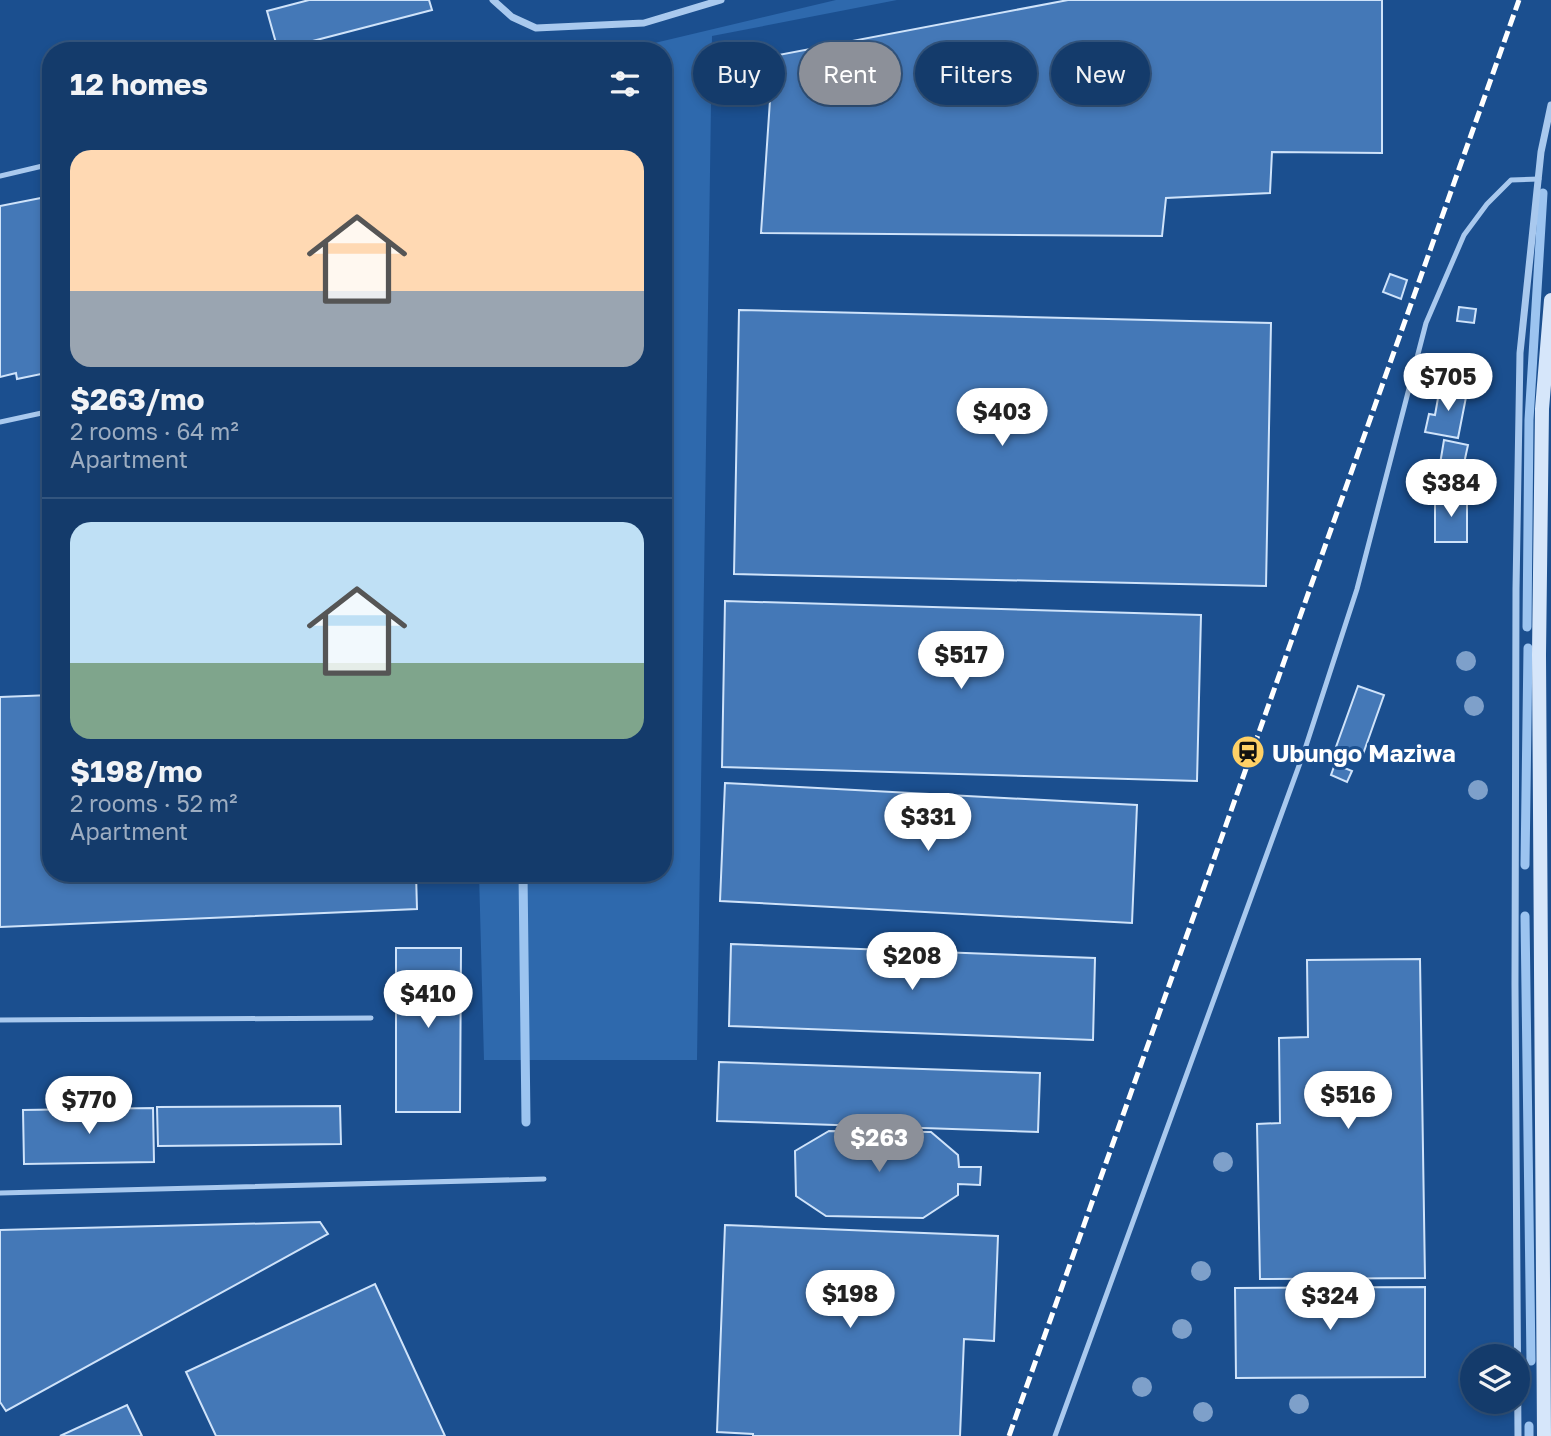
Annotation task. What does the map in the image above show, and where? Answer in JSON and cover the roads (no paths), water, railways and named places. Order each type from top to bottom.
[{"type":"main road","points":[[1544,1436],[1545,654],[1542,409],[1551,300]]},
{"type":"street","points":[[493,0],[512,17],[536,28],[644,23],[721,0]]},
{"type":"street","points":[[1518,1436],[1514,984],[1520,353],[1541,152],[1551,105]]},
{"type":"lane","points":[[0,176],[42,166]]},
{"type":"lane","points":[[1055,1436],[1304,752],[1357,589],[1426,323],[1464,235],[1487,204],[1511,180],[1539,179]]},
{"type":"lane","points":[[0,422],[42,413]]},
{"type":"lane","points":[[0,1020],[371,1018]]},
{"type":"lane","points":[[0,1193],[544,1179]]},
{"type":"waterway","points":[[1527,627],[1529,420],[1543,193]]},
{"type":"waterway","points":[[1525,865],[1528,648]]},
{"type":"waterway","points":[[523,882],[526,1122]]},
{"type":"waterway","points":[[1525,916],[1531,1361]]},
{"type":"waterway","points":[[1529,1426],[1529,1436]]},
{"type":"railway","points":[[1009,1436],[1519,0]]},
{"type":"place","name":"Ubungo Maziwa","points":[[1248,752]]}]
